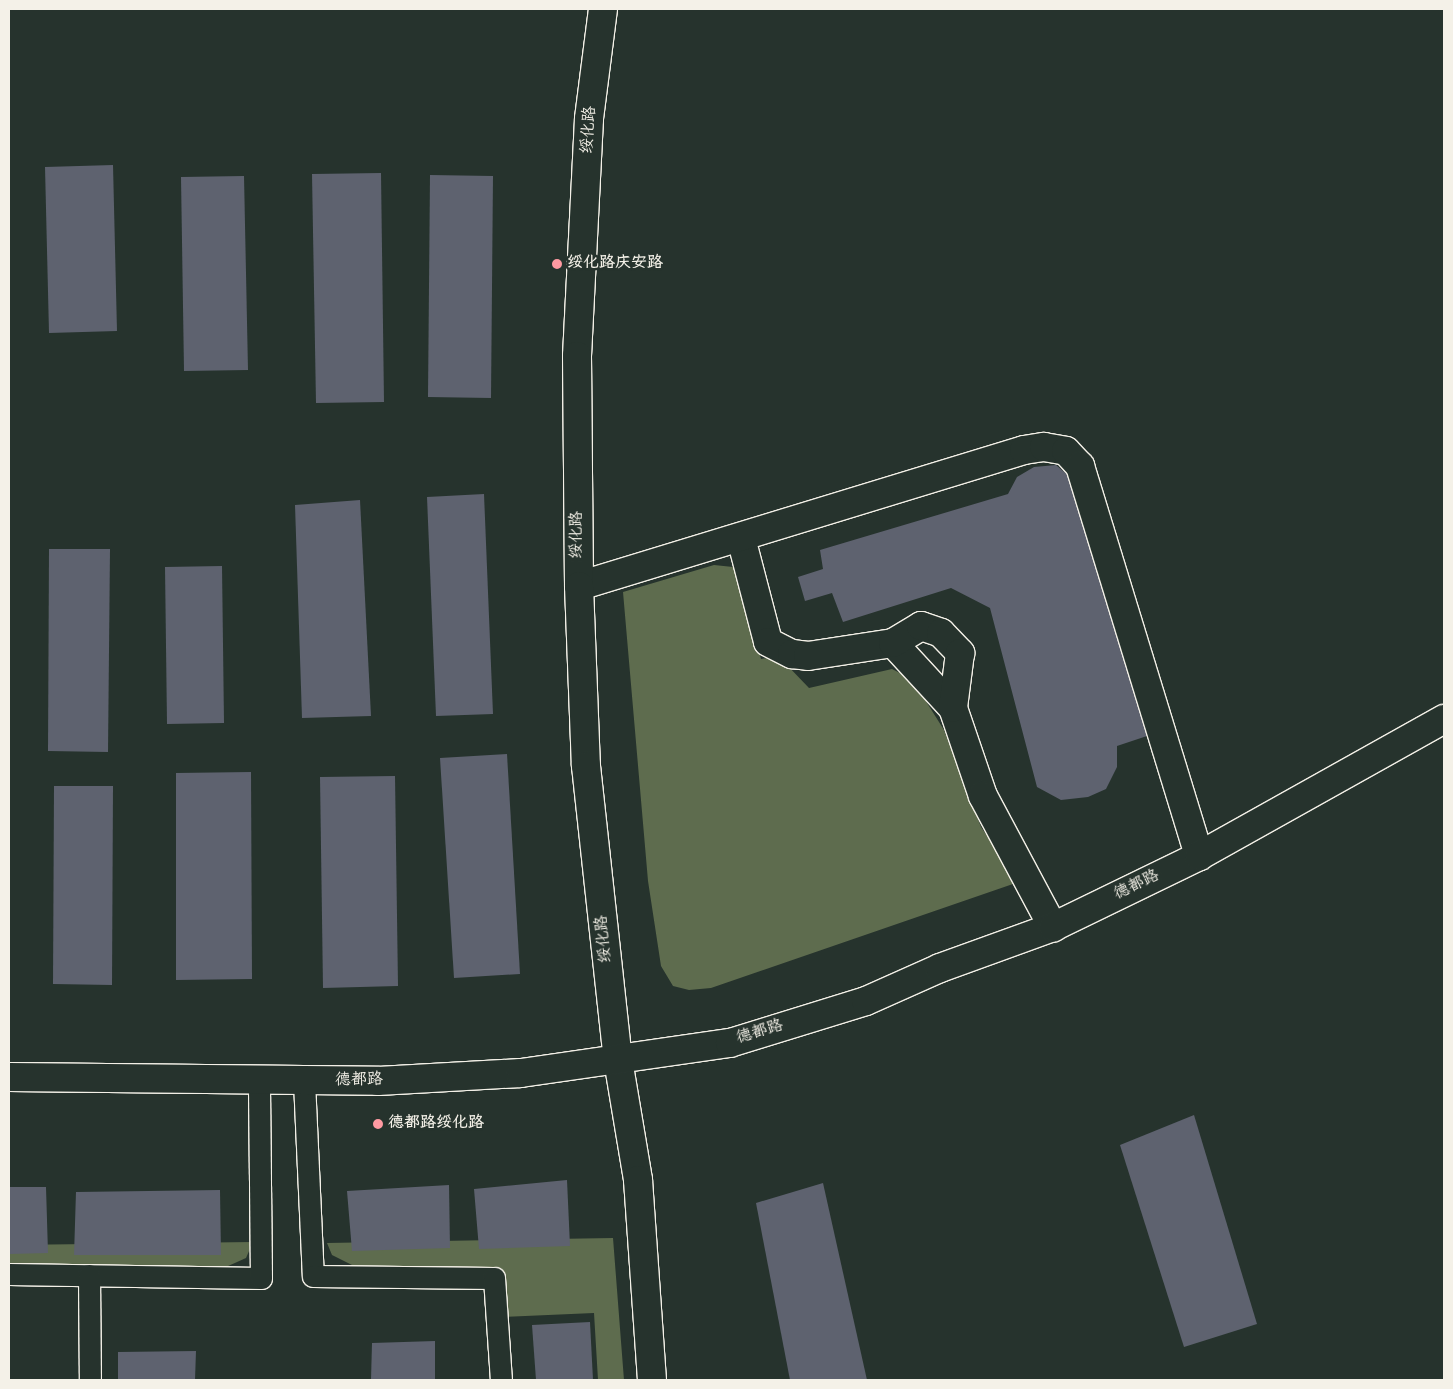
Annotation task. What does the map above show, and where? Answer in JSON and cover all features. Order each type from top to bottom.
[{"type":"street","name":"绥化路","points":[[604,9],[590,119],[577,356],[579,586],[586,766],[618,1060],[638,1180],[652,1380]]},
{"type":"street","points":[[579,586],[1024,450],[1044,447],[1066,451],[1080,466],[1199,856]]},
{"type":"street","points":[[741,538],[768,642],[792,654],[808,656],[893,643],[921,626],[941,633],[960,653],[953,708]]},
{"type":"street","points":[[893,643],[953,708],[983,796],[1053,927]]},
{"type":"street","name":"德都路","points":[[9,1077],[304,1081],[521,1073],[730,1043],[848,1007],[940,968],[1053,927],[1199,856],[1444,719]]},
{"type":"street","points":[[9,1274],[261,1278],[259,1081]]},
{"type":"street","points":[[304,1081],[313,1276],[494,1278],[501,1380]]},
{"type":"street","points":[[89,1275],[90,1380]]},
{"type":"green space","points":[[714,565],[733,567],[739,579],[761,659],[775,657],[785,663],[809,688],[892,669],[912,679],[944,730],[981,827],[1019,882],[711,988],[689,990],[673,986],[661,966],[648,881],[623,592]]},
{"type":"green space","points":[[613,1238],[624,1380],[598,1380],[594,1313],[503,1317],[498,1271],[356,1267],[332,1255],[327,1243]]},
{"type":"green space","points":[[253,1242],[246,1258],[217,1271],[9,1269],[9,1245]]},
{"type":"building","points":[[113,165],[117,331],[49,333],[45,167]]},
{"type":"building","points":[[381,173],[384,402],[316,403],[312,174]]},
{"type":"building","points":[[430,175],[493,176],[491,398],[428,397]]},
{"type":"building","points":[[244,176],[248,370],[184,371],[181,177]]},
{"type":"building","points":[[1056,465],[1070,477],[1147,736],[1117,746],[1117,767],[1106,789],[1088,797],[1061,800],[1037,787],[990,608],[951,588],[843,622],[832,593],[805,601],[798,577],[823,569],[820,550],[1008,494],[1017,477],[1034,467]]},
{"type":"building","points":[[484,494],[493,714],[436,716],[427,497]]},
{"type":"building","points":[[360,500],[371,716],[302,718],[295,505]]},
{"type":"building","points":[[49,549],[110,549],[108,752],[48,751]]},
{"type":"building","points":[[222,566],[224,723],[167,724],[165,567]]},
{"type":"building","points":[[507,754],[520,974],[454,978],[440,758]]},
{"type":"building","points":[[251,772],[252,979],[176,980],[176,773]]},
{"type":"building","points":[[395,776],[398,986],[323,988],[320,777]]},
{"type":"building","points":[[54,786],[113,786],[112,985],[53,984]]},
{"type":"building","points":[[1194,1115],[1257,1324],[1184,1347],[1120,1145]]},
{"type":"building","points":[[567,1180],[570,1246],[479,1249],[474,1189]]},
{"type":"building","points":[[823,1183],[867,1380],[790,1380],[756,1203]]},
{"type":"building","points":[[449,1185],[450,1248],[352,1251],[347,1191]]},
{"type":"building","points":[[9,1187],[46,1187],[48,1253],[9,1254]]},
{"type":"building","points":[[220,1190],[221,1255],[74,1255],[76,1192]]},
{"type":"building","points":[[590,1322],[593,1380],[536,1380],[532,1325]]},
{"type":"building","points":[[435,1341],[435,1380],[371,1380],[372,1343]]},
{"type":"building","points":[[196,1351],[195,1380],[118,1380],[118,1352]]},
{"type":"place","name":"绥化路庆安路","points":[[557,264]]},
{"type":"place","name":"德都路绥化路","points":[[378,1124]]}]
